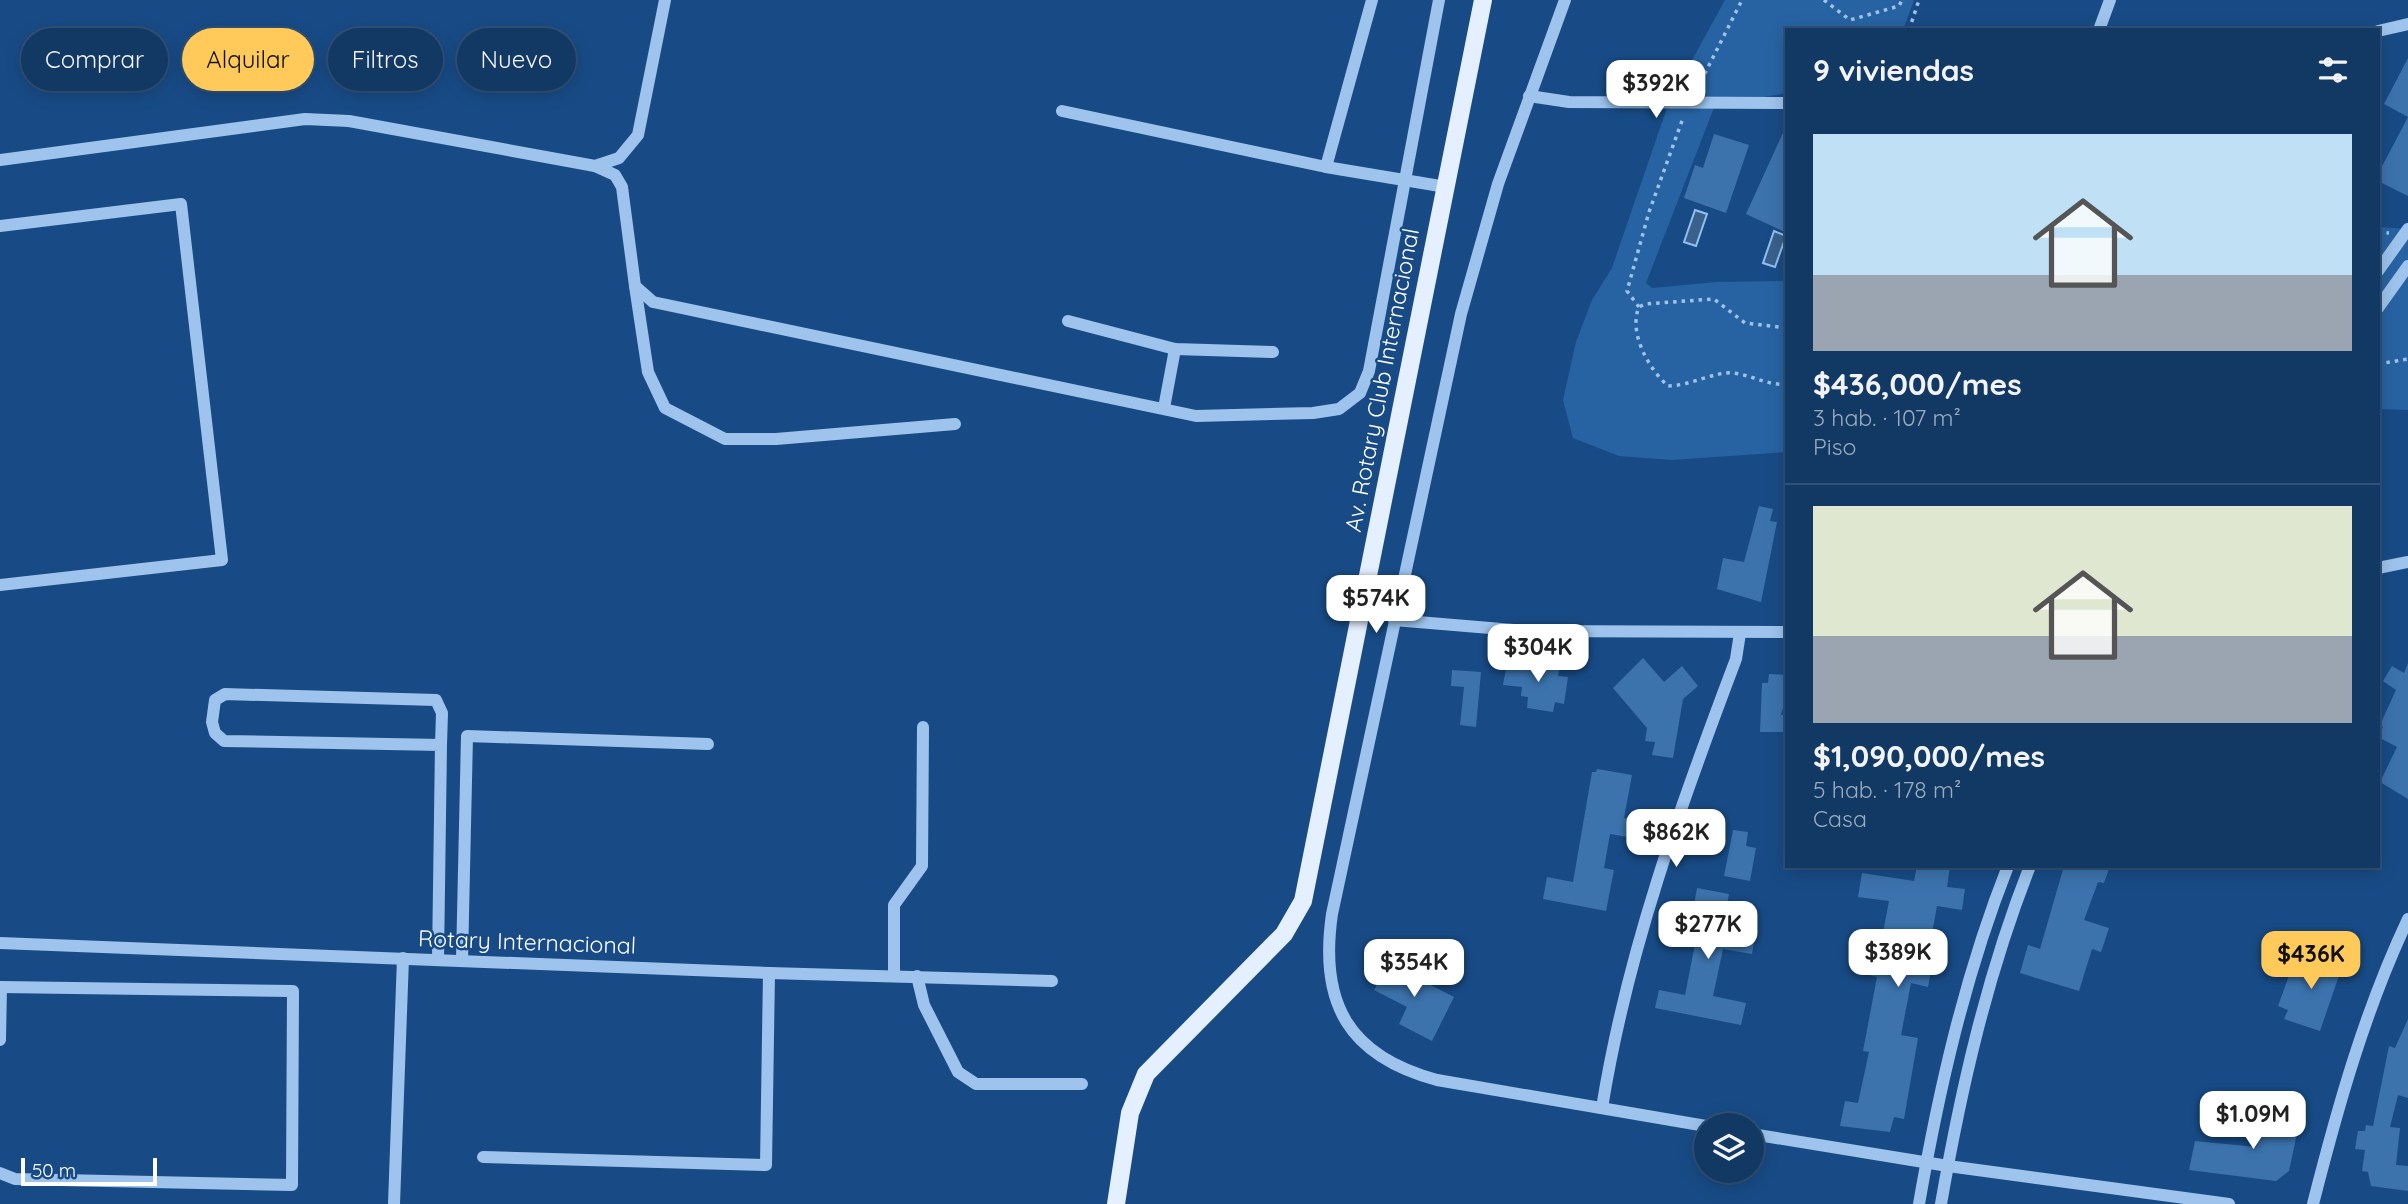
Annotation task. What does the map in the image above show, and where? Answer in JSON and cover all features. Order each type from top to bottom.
[{"type":"main road","name":"Av. Rotary Club Internacional","points":[[1116,1204],[1130,1113],[1146,1074],[1284,934],[1303,901],[1483,0]]},
{"type":"street","points":[[594,166],[619,158],[638,135],[666,0]]},
{"type":"street","points":[[1326,167],[1372,0]]},
{"type":"street","points":[[635,286],[653,302],[1196,416],[1313,413],[1339,409],[1360,393],[1369,371],[1439,0]]},
{"type":"street","points":[[1565,0],[1498,184],[1461,314],[1332,914],[1328,967],[1338,1005],[1357,1035],[1372,1049],[1406,1071],[1694,1124]]},
{"type":"street","points":[[2100,28],[2110,0]]},
{"type":"street","points":[[2380,31],[2408,24]]},
{"type":"street","points":[[1530,96],[1569,103],[1785,103]]},
{"type":"street","points":[[1062,111],[1326,167],[1403,182],[1446,187]]},
{"type":"street","points":[[0,160],[305,119],[349,121],[594,166],[615,175],[622,187],[648,372],[665,408],[725,439],[776,439],[956,424]]},
{"type":"street","points":[[0,226],[181,204],[222,560],[0,585]]},
{"type":"street","points":[[2380,268],[2408,229]]},
{"type":"street","points":[[2380,305],[2408,266]]},
{"type":"street","points":[[1068,321],[1175,349],[1273,352]]},
{"type":"street","points":[[1164,408],[1175,349]]},
{"type":"street","points":[[2380,568],[2408,562]]},
{"type":"street","points":[[1394,620],[1503,630],[1785,632]]},
{"type":"street","points":[[1602,1108],[1609,1063],[1655,881],[1739,649],[1741,633]]},
{"type":"street","points":[[438,959],[442,713],[436,700],[225,694],[215,701],[213,710],[215,733],[224,741],[441,745]]},
{"type":"street","points":[[894,975],[894,905],[922,866],[923,727]]},
{"type":"street","points":[[462,960],[467,736],[708,744]]},
{"type":"street","points":[[1919,1204],[1960,1009],[2007,868]]},
{"type":"street","points":[[1941,1204],[1972,1045],[2002,945],[2030,868]]},
{"type":"street","points":[[2313,1204],[2353,1060],[2375,994],[2408,919]]},
{"type":"street","name":"Rotary Internacional","points":[[0,943],[769,973],[1052,981]]},
{"type":"street","points":[[394,1204],[403,958]]},
{"type":"street","points":[[484,1157],[766,1165],[769,973]]},
{"type":"street","points":[[917,976],[925,1005],[958,1072],[965,1079],[976,1084],[1082,1084]]},
{"type":"street","points":[[0,1040],[1,987],[293,991],[292,1185],[15,1179],[0,1172]]},
{"type":"street","points":[[1764,1136],[1926,1163],[2229,1204]]},
{"type":"path","points":[[1639,307],[1627,291],[1675,136],[1742,0]]},
{"type":"path","points":[[1824,0],[1850,20],[1899,6],[1902,0]]},
{"type":"path","points":[[1910,28],[1919,0]]},
{"type":"path","points":[[1639,307],[1670,300],[1714,299],[1745,323],[1785,328]]},
{"type":"path","points":[[1639,307],[1634,318],[1646,356],[1656,374],[1668,386],[1697,383],[1730,373],[1776,385],[1785,384]]},
{"type":"path","points":[[2380,364],[2408,359]]},
{"type":"shaded area","points":[[1725,0],[1914,0],[1904,28],[1785,28],[1785,93],[1715,105],[1646,283],[1652,288],[1717,282],[1785,281],[1785,452],[1672,460],[1619,456],[1573,438],[1563,400],[1576,342],[1592,300],[1612,268],[1669,102]]},
{"type":"shaded area","points":[[1695,210],[1707,214],[1696,246],[1684,242]]},
{"type":"shaded area","points":[[2380,227],[2408,229],[2408,410],[2380,409]]},
{"type":"shaded area","points":[[1774,231],[1785,236],[1775,267],[1763,263]]},
{"type":"building","points":[[2408,58],[2408,117],[2384,104]]},
{"type":"building","points":[[2408,117],[2408,196],[2380,182],[2380,170]]},
{"type":"building","points":[[1785,128],[1785,232],[1746,214]]},
{"type":"building","points":[[1714,134],[1749,145],[1726,213],[1684,198],[1695,165],[1703,168]]},
{"type":"building","points":[[1759,506],[1773,509],[1770,521],[1777,522],[1761,602],[1717,589],[1723,558],[1744,562]]},
{"type":"building","points":[[1643,658],[1664,682],[1682,666],[1698,686],[1683,699],[1673,758],[1652,755],[1655,742],[1645,741],[1647,728],[1613,688]]},
{"type":"building","points":[[1545,660],[1561,662],[1558,676],[1568,677],[1564,704],[1555,702],[1553,712],[1527,708],[1528,697],[1521,696],[1522,687],[1503,685],[1507,663],[1544,668]]},
{"type":"building","points":[[2408,663],[2408,799],[2380,782],[2397,747],[2380,738],[2383,727],[2380,725],[2396,690],[2383,681],[2392,666],[2404,673]]},
{"type":"building","points":[[1452,670],[1481,672],[1476,727],[1460,725],[1464,687],[1451,686]]},
{"type":"building","points":[[1769,674],[1785,675],[1785,700],[1781,715],[1785,715],[1785,732],[1760,732],[1762,683],[1768,683]]},
{"type":"building","points":[[1597,769],[1632,775],[1624,818],[1642,821],[1639,839],[1610,834],[1604,868],[1614,870],[1606,911],[1543,899],[1547,877],[1573,882],[1592,772]]},
{"type":"building","points":[[1733,830],[1748,832],[1746,846],[1756,848],[1750,881],[1724,876]]},
{"type":"building","points":[[1917,868],[1950,868],[1947,887],[1965,889],[1962,910],[1937,906],[1931,938],[1943,940],[1939,962],[1933,960],[1928,987],[1911,983],[1901,1035],[1918,1038],[1904,1119],[1894,1117],[1890,1132],[1840,1126],[1845,1101],[1858,1103],[1869,1052],[1863,1051],[1877,977],[1861,973],[1864,957],[1878,959],[1889,901],[1858,897],[1862,873],[1914,881]]},
{"type":"building","points":[[2063,868],[2109,869],[2104,883],[2098,882],[2084,920],[2109,928],[2101,952],[2092,949],[2079,991],[2020,973],[2028,945],[2040,949]]},
{"type":"building","points":[[1697,888],[1729,894],[1723,926],[1756,931],[1752,954],[1723,949],[1713,996],[1746,1003],[1741,1025],[1655,1008],[1659,990],[1685,995],[1695,944],[1676,941],[1680,921],[1691,923]]},
{"type":"building","points":[[2313,950],[2344,961],[2320,1031],[2284,1019],[2288,1010],[2278,1006],[2291,970],[2305,975]]},
{"type":"building","points":[[1382,960],[1454,997],[1432,1041],[1399,1024],[1407,1007],[1374,990],[1378,983],[1372,979]]},
{"type":"building","points":[[2408,1019],[2408,1098],[2398,1095],[2390,1127],[2400,1128],[2396,1165],[2408,1166],[2408,1191],[2371,1186],[2368,1172],[2362,1171],[2365,1150],[2355,1149],[2358,1131],[2365,1131],[2366,1125],[2373,1126],[2389,1046],[2395,1048]]},
{"type":"building","points":[[2264,1108],[2301,1115],[2289,1171],[2276,1181],[2189,1170],[2195,1141],[2256,1147]]}]
